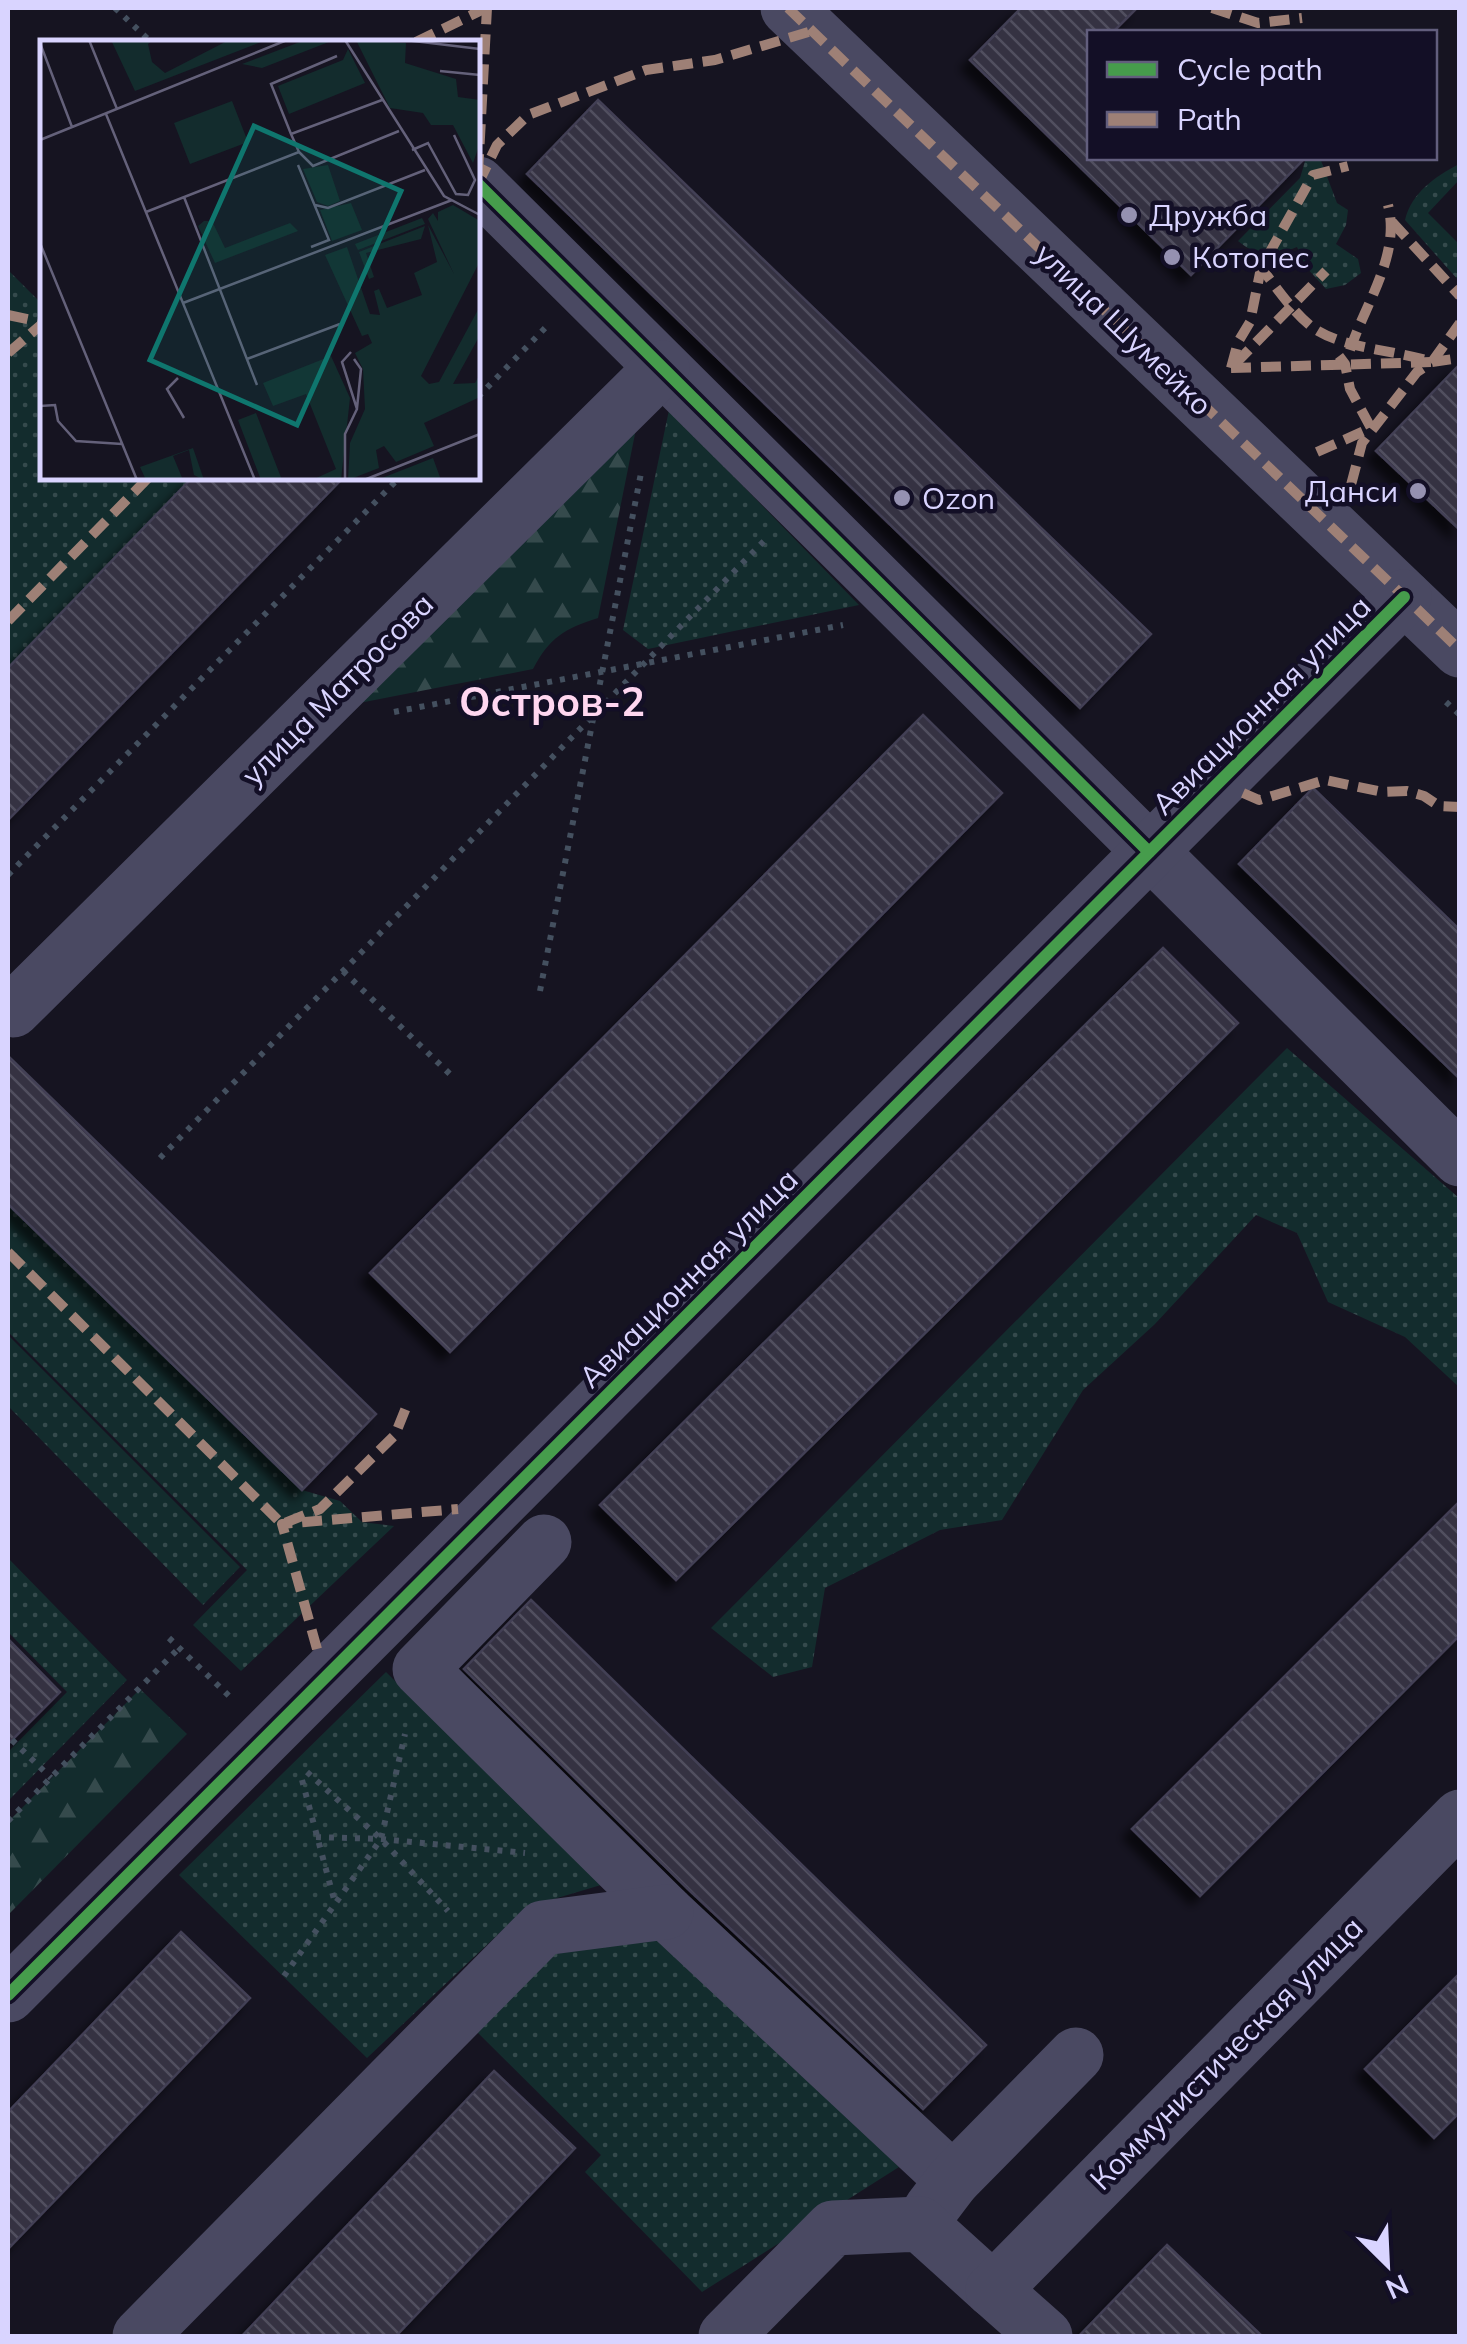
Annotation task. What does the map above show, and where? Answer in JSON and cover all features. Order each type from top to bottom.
[{"type":"street","name":"улица Шумейко","points":[[788,8],[1460,650]]},
{"type":"street","points":[[480,186],[1460,1158]]},
{"type":"street","name":"улица Матросова","points":[[13,1010],[662,368]]},
{"type":"street","name":"Авиационная улица","points":[[8,1994],[1404,597]]},
{"type":"street","points":[[544,1542],[420,1669],[666,1912],[953,2180]]},
{"type":"street","name":"Коммунистическая улица","points":[[993,2290],[1460,1817]]},
{"type":"street","points":[[140,2336],[543,1928],[666,1912]]},
{"type":"street","points":[[920,2224],[953,2180],[1076,2055]]},
{"type":"street","points":[[726,2336],[833,2228],[920,2224],[1045,2336]]},
{"type":"path","points":[[115,8],[150,40]]},
{"type":"path","points":[[480,395],[583,290]]},
{"type":"path","points":[[540,992],[643,465]]},
{"type":"path","points":[[8,875],[396,480]]},
{"type":"path","points":[[160,1158],[800,505]]},
{"type":"path","points":[[391,713],[909,613]]},
{"type":"path","points":[[343,971],[455,1080]]},
{"type":"path","points":[[168,1638],[236,1702]]},
{"type":"path","points":[[8,1821],[179,1648]]},
{"type":"path","points":[[284,1976],[381,1839],[420,1669]]},
{"type":"path","points":[[12,1740],[51,1778]]},
{"type":"path","points":[[335,1904],[298,1764],[381,1839],[448,1911]]},
{"type":"path","points":[[316,1837],[537,1854]]},
{"type":"green space","points":[[1305,160],[1321,160],[1337,203],[1348,210],[1346,225],[1336,244],[1358,259],[1361,273],[1345,285],[1326,289],[1305,266],[1297,247],[1266,254],[1238,241],[1300,178]]},
{"type":"green space","points":[[1459,164],[1459,180],[1428,213],[1459,244],[1459,281],[1405,220],[1419,193]]},
{"type":"green space","points":[[8,270],[40,300],[40,480],[190,480],[8,668]]},
{"type":"green space","points":[[669,410],[859,605],[648,649],[623,630]]},
{"type":"green space","points":[[638,419],[598,618],[559,636],[533,669],[344,706]]},
{"type":"green space","points":[[1287,1048],[1459,1198],[1459,1387],[1405,1337],[1328,1302],[1297,1233],[1256,1215],[1155,1324],[1083,1390],[1002,1520],[940,1530],[825,1588],[812,1667],[773,1677],[711,1628]]},
{"type":"green space","points":[[8,1204],[302,1490],[340,1501],[362,1522],[394,1526],[241,1671],[193,1625],[247,1570],[8,1332]]},
{"type":"green space","points":[[8,1335],[240,1567],[203,1605],[8,1406]]},
{"type":"green space","points":[[8,1558],[127,1680],[8,1801],[8,1752],[67,1692],[8,1632]]},
{"type":"green space","points":[[386,1672],[601,1885],[527,1907],[367,2058],[179,1875]]},
{"type":"green space","points":[[140,1689],[187,1734],[8,1915],[8,1822]]},
{"type":"green space","points":[[664,1939],[899,2167],[702,2292],[585,2172],[601,2155],[474,2029],[554,1947]]},
{"type":"building","points":[[1021,8],[1137,8],[1115,30],[1087,30],[1087,160],[1303,160],[1191,275],[970,60]]},
{"type":"building","points":[[598,100],[1151,634],[1080,708],[527,174]]},
{"type":"building","points":[[1460,364],[1460,530],[1376,451]]},
{"type":"building","points":[[190,480],[341,480],[8,820],[8,668]]},
{"type":"building","points":[[923,715],[1002,793],[450,1352],[370,1273]]},
{"type":"building","points":[[1313,788],[1460,930],[1460,1079],[1239,864]]},
{"type":"building","points":[[1163,948],[1238,1023],[676,1580],[600,1505]]},
{"type":"building","points":[[8,1056],[376,1414],[302,1490],[8,1204]]},
{"type":"building","points":[[1460,1501],[1460,1635],[1200,1896],[1132,1829]]},
{"type":"building","points":[[531,1600],[986,2045],[923,2109],[688,1889],[464,1669]]},
{"type":"building","points":[[8,1639],[60,1692],[8,1744]]},
{"type":"building","points":[[181,1932],[250,1998],[8,2249],[8,2112]]},
{"type":"building","points":[[1460,1973],[1460,2112],[1434,2138],[1365,2069]]},
{"type":"building","points":[[494,2071],[575,2148],[396,2336],[242,2336]]},
{"type":"building","points":[[1167,2245],[1262,2336],[1079,2336]]},
{"type":"marked path","points":[[420,40],[486,8],[484,14]]},
{"type":"marked path","points":[[480,137],[487,8]]},
{"type":"marked path","points":[[788,8],[1460,650]]},
{"type":"marked path","points":[[1212,8],[1258,23],[1302,18]]},
{"type":"marked path","points":[[480,180],[497,145],[528,115],[646,70],[715,60],[812,31]]},
{"type":"marked path","points":[[1231,368],[1238,342],[1250,322],[1261,268],[1313,175],[1348,166]]},
{"type":"marked path","points":[[1350,350],[1386,261],[1391,224],[1388,205]]},
{"type":"marked path","points":[[1392,222],[1460,296]]},
{"type":"marked path","points":[[1231,368],[1432,362],[1354,345],[1324,334],[1298,314],[1261,268]]},
{"type":"marked path","points":[[1235,364],[1326,271]]},
{"type":"marked path","points":[[8,315],[40,322]]},
{"type":"marked path","points":[[1432,362],[1460,323]]},
{"type":"marked path","points":[[8,353],[40,326]]},
{"type":"marked path","points":[[1317,452],[1371,428],[1350,389],[1345,364],[1339,356]]},
{"type":"marked path","points":[[1351,485],[1362,443],[1417,372],[1432,362],[1460,358]]},
{"type":"marked path","points":[[8,621],[146,480]]},
{"type":"marked path","points":[[1243,793],[1259,800],[1325,780],[1383,792],[1407,791],[1439,806],[1460,807]]},
{"type":"marked path","points":[[8,1252],[282,1524],[320,1509],[395,1435],[407,1405]]},
{"type":"marked path","points":[[317,1649],[282,1524],[458,1509]]},
{"type":"cycle path","points":[[480,186],[1149,852]]},
{"type":"cycle path","points":[[8,1995],[1404,597]]},
{"type":"place","name":"Дружба","points":[[1129,215]]},
{"type":"place","name":"Котопес","points":[[1172,257]]},
{"type":"place","name":"Данси","points":[[1418,491]]},
{"type":"place","name":"Ozon","points":[[902,498]]},
{"type":"district","name":"Остров-2","points":[[552,701]]}]
